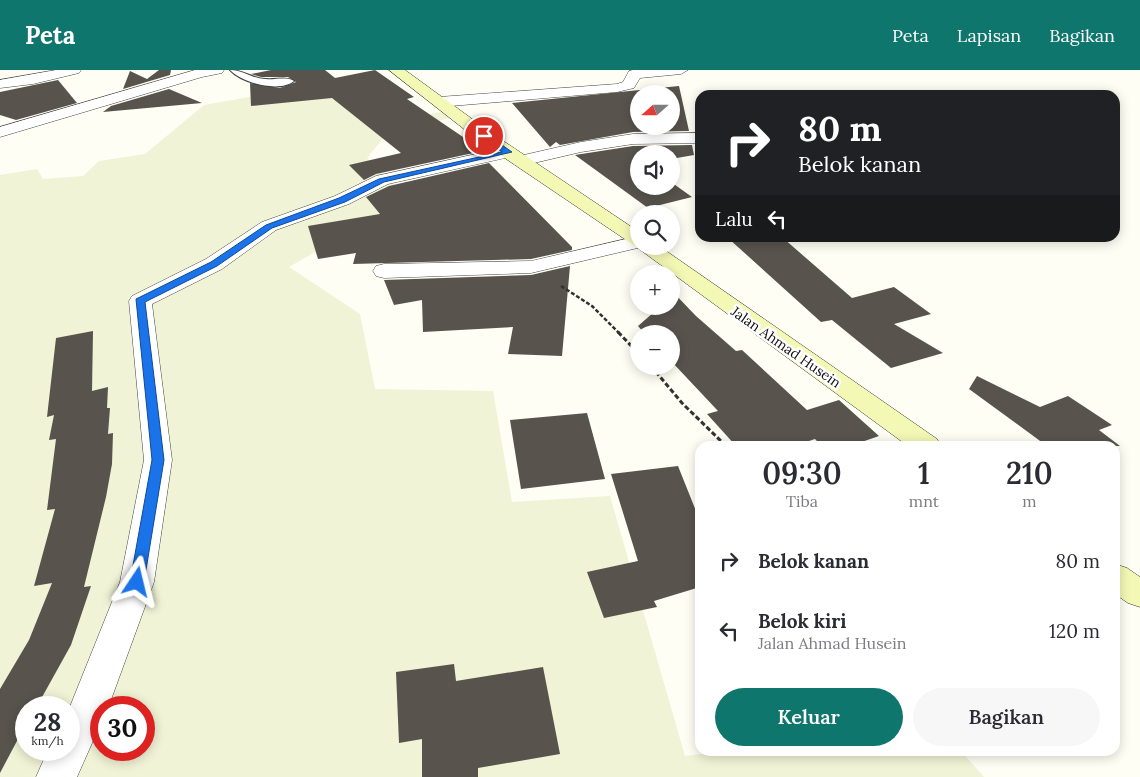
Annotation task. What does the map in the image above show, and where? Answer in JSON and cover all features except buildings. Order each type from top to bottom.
[{"type":"main road","points":[[396,70],[515,157],[630,236]]},
{"type":"main road","name":"Jalan Ahmad Husein","points":[[658,255],[920,441]]},
{"type":"main road","points":[[1120,580],[1140,594]]},
{"type":"street","points":[[2,80],[74,70]]},
{"type":"street","points":[[0,132],[200,73],[217,70]]},
{"type":"street","points":[[439,102],[617,88],[628,84],[634,74],[681,70]]},
{"type":"street","points":[[80,727],[137,582],[158,460],[140,301],[214,264],[269,226],[342,200],[382,180],[633,139],[695,138]]},
{"type":"street","points":[[384,271],[531,267],[630,244]]},
{"type":"street","points":[[56,777],[64,761]]},
{"type":"lane","points":[[234,70],[243,77],[268,84],[289,81]]},
{"type":"path","points":[[531,267],[592,306],[630,345]]},
{"type":"path","points":[[659,375],[682,403],[721,441]]},
{"type":"green space","points":[[328,83],[379,125],[450,110],[457,116],[386,135],[367,158],[409,198],[289,267],[360,314],[375,389],[493,391],[512,502],[610,496],[685,756],[965,756],[984,777],[0,777],[0,175],[37,169],[43,179],[83,176],[99,161],[145,154],[204,105]]},
{"type":"route","points":[[137,582],[158,460],[140,301],[214,264],[269,226],[342,200],[382,180],[508,152],[484,136]]}]
